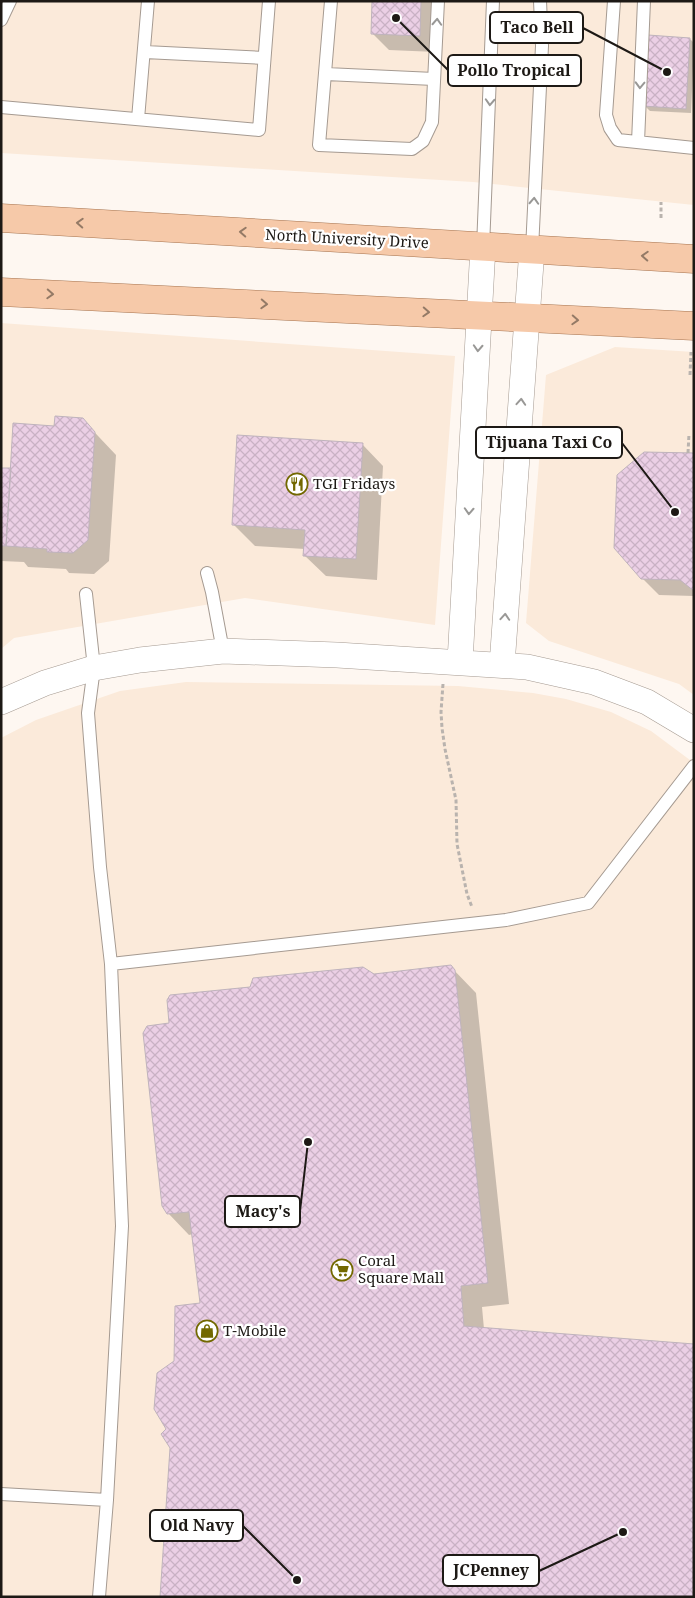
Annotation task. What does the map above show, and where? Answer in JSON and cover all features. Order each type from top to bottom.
[{"type":"main road","name":"North University Drive","points":[[1,218],[694,259]]},
{"type":"main road","points":[[1,292],[479,314],[526,317],[693,336]]},
{"type":"street","points":[[450,662],[483,247]]},
{"type":"street","points":[[502,665],[532,249]]},
{"type":"street","points":[[1,702],[45,683],[94,668],[140,660],[223,652],[337,655],[527,667],[594,682],[647,702],[694,730]]},
{"type":"lane","points":[[1,20],[10,1]]},
{"type":"lane","points":[[138,119],[148,1]]},
{"type":"lane","points":[[1,107],[259,130],[269,1]]},
{"type":"lane","points":[[331,1],[319,145],[412,149],[423,141],[432,122],[438,1]]},
{"type":"lane","points":[[483,247],[494,1]]},
{"type":"lane","points":[[532,249],[542,46],[540,1]]},
{"type":"lane","points":[[614,1],[606,115],[610,128],[618,140],[694,148]]},
{"type":"lane","points":[[638,142],[644,1]]},
{"type":"lane","points":[[145,52],[264,58]]},
{"type":"lane","points":[[326,74],[434,79]]},
{"type":"lane","points":[[207,573],[223,652]]},
{"type":"lane","points":[[86,594],[94,668],[88,713],[100,866],[111,964],[122,1226],[107,1500],[99,1597]]},
{"type":"lane","points":[[111,964],[506,920],[588,903],[694,766]]},
{"type":"lane","points":[[1,1494],[107,1500]]},
{"type":"path","points":[[661,202],[661,218]]},
{"type":"path","points":[[690,375],[693,336]]},
{"type":"path","points":[[688,453],[689,434]]},
{"type":"path","points":[[450,662],[444,684],[441,712],[444,748],[456,800],[457,844],[467,894],[478,923]]},
{"type":"shaded area","points":[[1,1],[694,1],[694,205],[473,182],[1,153]]},
{"type":"shaded area","points":[[1,323],[455,356],[435,625],[245,598],[14,638],[1,649]]},
{"type":"shaded area","points":[[615,347],[694,352],[694,695],[679,684],[549,641],[526,623],[546,375]]},
{"type":"shaded area","points":[[186,682],[458,686],[533,693],[566,699],[611,712],[651,731],[694,763],[694,1597],[1,1597],[1,738],[36,720],[120,691]]},
{"type":"building","points":[[372,1],[421,1],[420,36],[371,34]]},
{"type":"building","points":[[648,35],[690,38],[686,109],[643,106]]},
{"type":"building","points":[[55,416],[83,418],[95,432],[88,540],[73,553],[47,552],[47,549],[6,546],[13,423],[54,426]]},
{"type":"building","name":"TGI Fridays","points":[[237,435],[363,443],[356,559],[303,556],[305,530],[232,525]]},
{"type":"building","points":[[644,452],[694,453],[694,591],[680,580],[641,579],[614,548],[617,475]]},
{"type":"building","points":[[1,468],[11,468],[6,546],[1,546]]},
{"type":"building","name":"Coral Square Mall","points":[[451,965],[455,970],[488,1283],[461,1286],[464,1326],[694,1344],[694,1597],[160,1597],[170,1448],[161,1434],[166,1429],[154,1409],[157,1373],[174,1361],[175,1306],[200,1303],[189,1212],[167,1214],[162,1206],[143,1033],[147,1026],[169,1023],[167,1000],[170,995],[250,987],[253,978],[363,967],[374,974]]},
{"type":"place","name":"Pollo Tropical","points":[[396,18]]},
{"type":"place","name":"Taco Bell","points":[[667,72]]},
{"type":"place","name":"TGI Fridays","points":[[297,484]]},
{"type":"place","name":"Tijuana Taxi Co","points":[[675,512]]},
{"type":"place","name":"Macy's","points":[[308,1142]]},
{"type":"place","name":"Coral Square Mall","points":[[342,1270]]},
{"type":"place","name":"T-Mobile","points":[[207,1331]]},
{"type":"place","name":"JCPenney","points":[[623,1532]]},
{"type":"place","name":"Old Navy","points":[[297,1580]]}]
